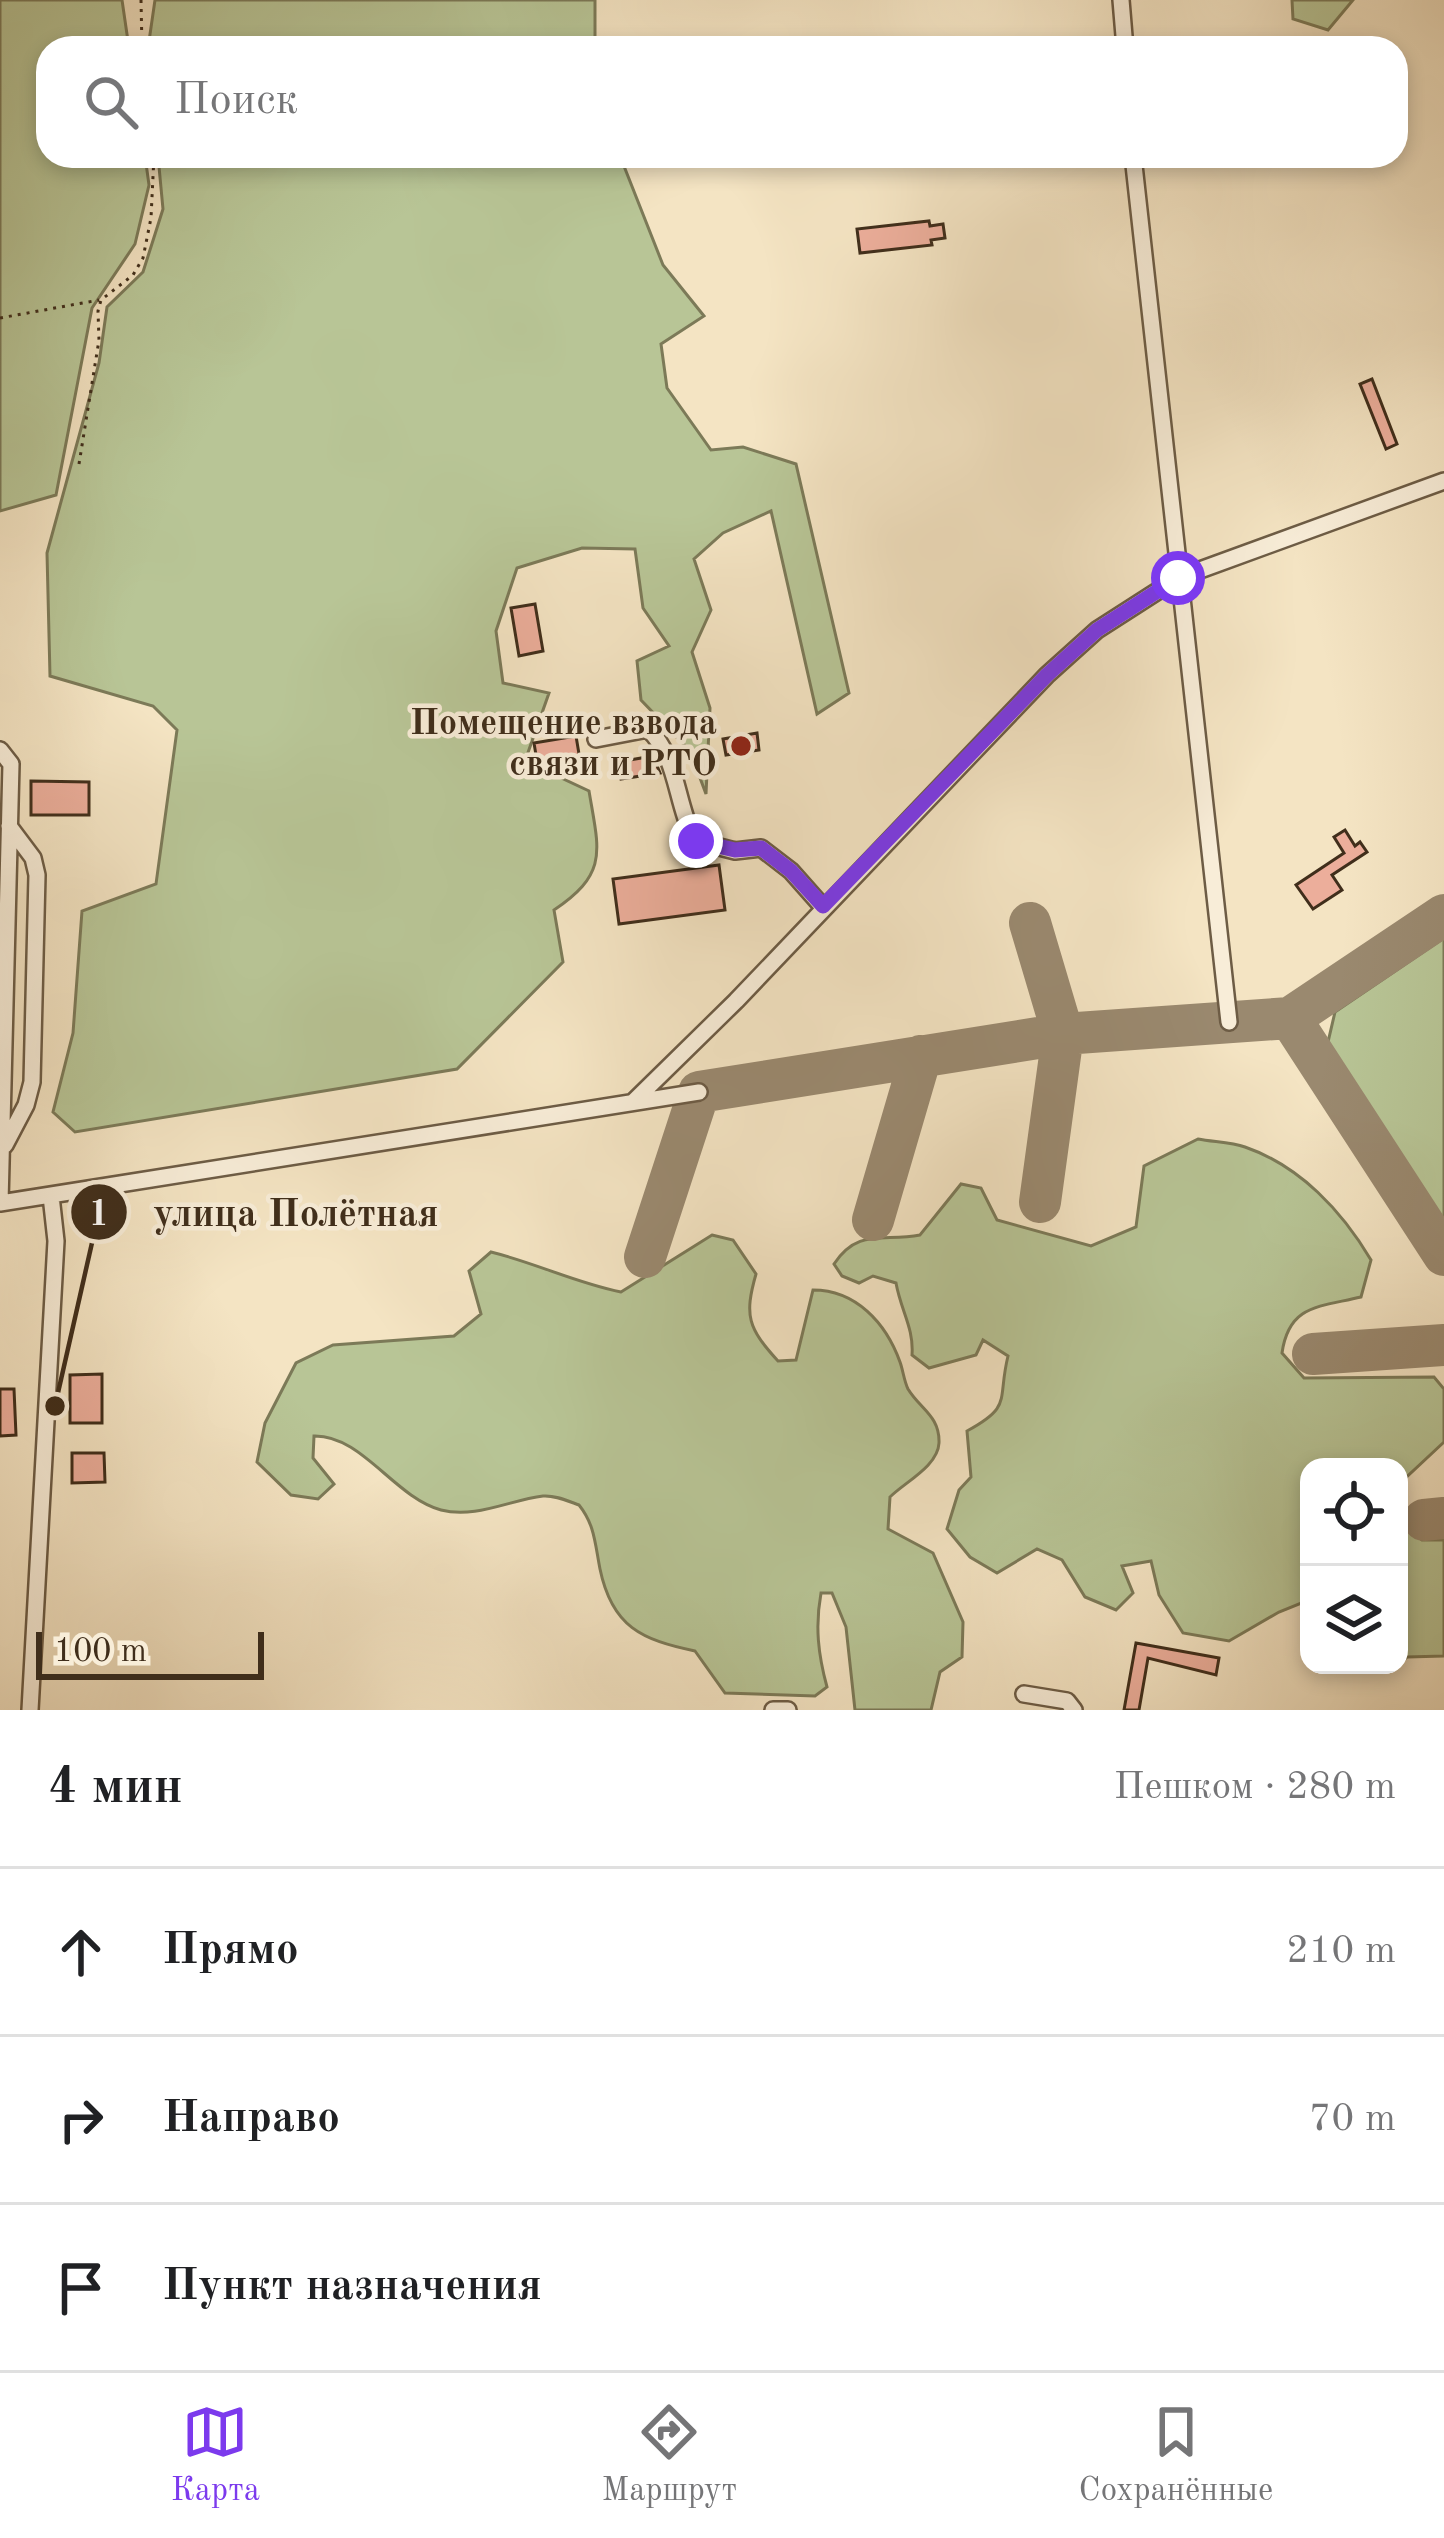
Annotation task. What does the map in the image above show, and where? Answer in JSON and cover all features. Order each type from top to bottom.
[{"type":"street","points":[[1120,0],[1123,36]]},
{"type":"street","points":[[1134,168],[1229,1022]]},
{"type":"street","points":[[632,1103],[736,1001],[1047,675],[1097,630],[1178,578],[1444,481]]},
{"type":"street","points":[[596,739],[648,729],[663,744],[686,823],[696,841],[735,850],[761,848],[791,871],[823,906]]},
{"type":"street","points":[[0,750],[11,764],[4,897],[0,1203],[699,1092]]},
{"type":"street","points":[[2,1151],[26,1105],[32,1082],[37,875],[33,858],[10,826]]},
{"type":"street","points":[[30,1710],[56,1241],[51,1196]]},
{"type":"street","points":[[1024,1694],[1067,1702],[1074,1710]]},
{"type":"street","points":[[773,1710],[788,1710]]},
{"type":"path","points":[[141,0],[142,36]]},
{"type":"path","points":[[0,318],[101,300],[133,275],[143,258],[151,218],[153,168]]},
{"type":"path","points":[[80,464],[101,300]]},
{"type":"green space","points":[[0,0],[122,0],[127,36],[36,36],[36,168],[147,168],[149,185],[135,244],[92,308],[56,495],[0,511]]},
{"type":"green space","points":[[155,0],[595,0],[595,36],[150,36]]},
{"type":"green space","points":[[1292,0],[1353,0],[1328,30],[1293,19]]},
{"type":"green space","points":[[159,168],[625,168],[663,265],[704,316],[661,344],[667,388],[711,450],[743,447],[796,464],[849,693],[817,714],[771,511],[723,533],[694,559],[711,610],[692,652],[710,708],[706,794],[690,751],[641,700],[637,661],[669,646],[643,608],[635,549],[582,548],[517,568],[496,631],[503,683],[549,693],[525,761],[589,791],[597,845],[592,872],[554,910],[563,962],[457,1069],[75,1132],[53,1112],[73,1033],[82,911],[156,884],[177,730],[153,706],[50,676],[47,553],[99,363],[107,307],[143,272],[163,209]]},
{"type":"green space","points":[[1444,938],[1444,1233],[1325,1055],[1335,1012]]},
{"type":"green space","points":[[1198,1139],[1245,1147],[1301,1178],[1347,1224],[1371,1260],[1361,1297],[1299,1316],[1282,1353],[1304,1378],[1434,1377],[1444,1389],[1444,1442],[1408,1476],[1408,1458],[1300,1458],[1300,1604],[1229,1641],[1183,1633],[1159,1595],[1151,1561],[1122,1566],[1133,1593],[1116,1610],[1085,1597],[1062,1560],[1037,1549],[997,1573],[970,1557],[947,1529],[959,1490],[971,1477],[967,1431],[991,1415],[1001,1401],[1008,1356],[983,1340],[976,1355],[929,1368],[912,1355],[896,1283],[873,1276],[859,1283],[842,1276],[834,1264],[862,1241],[920,1235],[961,1184],[981,1188],[997,1220],[1091,1246],[1136,1227],[1144,1166]]},
{"type":"green space","points":[[712,1235],[733,1240],[756,1274],[751,1321],[778,1361],[796,1360],[813,1290],[843,1296],[867,1311],[887,1334],[908,1389],[936,1426],[939,1443],[933,1459],[890,1497],[888,1529],[933,1553],[963,1622],[962,1657],[940,1672],[931,1710],[855,1710],[846,1627],[832,1593],[821,1593],[818,1617],[827,1687],[815,1696],[725,1693],[695,1651],[645,1636],[621,1618],[605,1589],[591,1527],[579,1505],[543,1496],[480,1511],[441,1510],[408,1493],[363,1456],[331,1438],[314,1436],[313,1458],[334,1484],[318,1499],[291,1495],[257,1462],[265,1423],[296,1363],[333,1345],[454,1336],[481,1314],[469,1271],[491,1252],[621,1292]]},
{"type":"green space","points":[[1408,1528],[1422,1540],[1444,1540],[1444,1656],[1408,1657]]},
{"type":"building","points":[[929,221],[930,226],[943,224],[945,238],[931,240],[932,245],[860,253],[857,229]]},
{"type":"building","points":[[1372,379],[1397,444],[1386,449],[1360,384]]},
{"type":"building","points":[[535,604],[543,651],[519,656],[511,608]]},
{"type":"building","points":[[757,733],[759,750],[726,755],[723,739]]},
{"type":"building","points":[[576,736],[580,760],[538,767],[534,743]]},
{"type":"building","points":[[653,756],[660,773],[621,779],[618,762]]},
{"type":"building","points":[[31,781],[89,782],[89,815],[31,815]]},
{"type":"building","points":[[1345,830],[1355,846],[1360,842],[1367,852],[1332,875],[1342,890],[1313,909],[1296,885],[1344,853],[1334,837]]},
{"type":"building","points":[[719,865],[725,910],[619,924],[613,879]]},
{"type":"building","points":[[102,1374],[102,1423],[70,1423],[70,1375]]},
{"type":"building","points":[[0,1389],[14,1389],[16,1435],[0,1436]]},
{"type":"building","points":[[72,1453],[104,1453],[105,1482],[72,1483]]},
{"type":"building","points":[[1136,1643],[1219,1658],[1216,1675],[1148,1658],[1139,1710],[1124,1710]]},
{"type":"taxiway","points":[[1444,915],[1290,1018],[1444,1255]]},
{"type":"taxiway","points":[[1030,923],[1063,1034],[1040,1202]]},
{"type":"taxiway","points":[[645,1257],[699,1092],[1063,1034],[1290,1018]]},
{"type":"taxiway","points":[[873,1220],[921,1056]]},
{"type":"taxiway","points":[[1313,1354],[1444,1345]]},
{"type":"taxiway","points":[[1424,1520],[1444,1518]]},
{"type":"place","name":"Помещение взвода связи и РТО","points":[[741,746]]},
{"type":"place","name":"улица Полётная","points":[[55,1406]]},
{"type":"route","points":[[696,841],[735,850],[761,848],[791,871],[823,906],[1047,675],[1097,630],[1178,578]]}]
